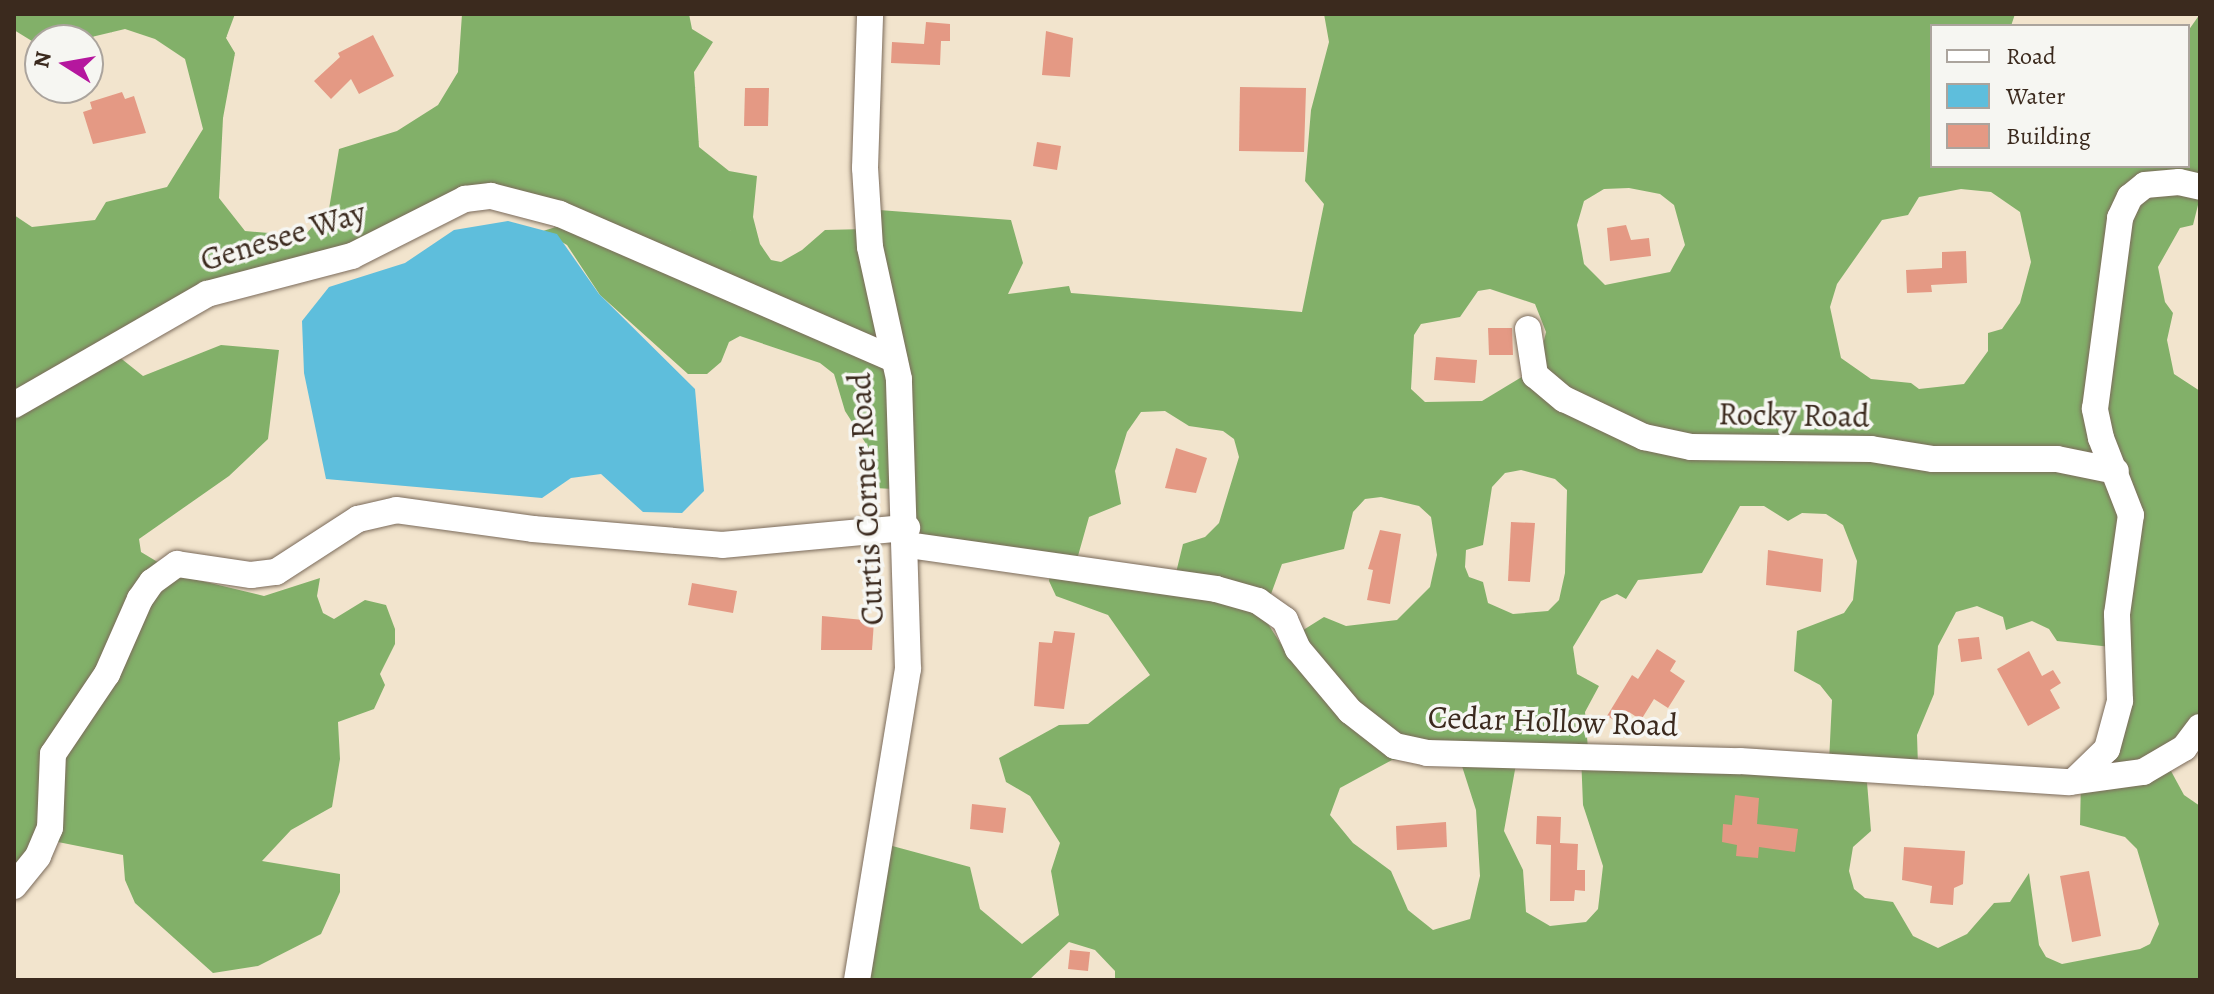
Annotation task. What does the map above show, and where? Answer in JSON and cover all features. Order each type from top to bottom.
[{"type":"street","name":"Curtis Corner Road","points":[[857,980],[905,702],[907,537],[894,359],[870,247],[865,168],[870,14]]},
{"type":"street","points":[[2076,779],[2101,760],[2118,716],[2117,614],[2131,515],[2095,409],[2120,218],[2130,197],[2145,185],[2179,182],[2200,187]]},
{"type":"street","name":"Genesee Way","points":[[14,405],[207,294],[352,256],[450,206],[491,196],[560,214],[894,359]]},
{"type":"street","name":"Rocky Road","points":[[1528,329],[1535,375],[1564,399],[1644,437],[1691,447],[1871,449],[1933,459],[2057,459],[2116,471]]},
{"type":"street","name":"Cedar Hollow Road","points":[[14,886],[38,856],[50,828],[53,754],[107,674],[140,599],[152,582],[177,564],[251,575],[276,572],[358,519],[396,510],[533,529],[722,545],[907,537],[1216,589],[1258,601],[1285,620],[1298,649],[1350,711],[1395,746],[1427,753],[1740,761],[2076,779],[2143,772],[2184,748],[2200,727]]},
{"type":"green space","points":[[14,14],[235,14],[226,38],[235,53],[223,118],[219,198],[245,231],[304,236],[329,209],[339,149],[397,131],[438,105],[458,72],[462,14],[689,14],[692,29],[713,42],[694,72],[699,147],[729,171],[757,176],[753,217],[760,244],[771,260],[781,262],[802,250],[825,230],[865,229],[879,210],[1011,220],[1023,263],[1008,294],[1069,286],[1071,293],[1302,312],[1324,204],[1305,181],[1311,110],[1329,42],[1324,14],[2015,14],[2012,24],[1930,24],[1930,168],[2190,168],[2190,28],[2200,14],[2200,197],[2193,225],[2180,228],[2158,267],[2165,302],[2173,313],[2167,340],[2174,374],[2200,391],[2200,721],[2165,760],[2184,795],[2200,806],[2200,980],[1115,980],[1115,971],[1095,950],[1069,942],[1029,980],[863,980],[885,844],[970,867],[980,909],[1022,944],[1059,915],[1051,871],[1060,843],[1030,796],[1006,782],[999,758],[1059,725],[1088,724],[1150,675],[1108,615],[1056,596],[1049,581],[1051,563],[917,538],[912,490],[875,488],[870,450],[845,411],[834,374],[820,363],[740,336],[729,342],[721,362],[707,374],[688,374],[600,295],[567,245],[543,231],[559,226],[492,195],[347,256],[260,276],[108,348],[143,376],[221,345],[279,350],[268,439],[229,476],[139,539],[141,552],[181,576],[264,596],[320,578],[317,596],[323,613],[334,619],[365,600],[386,605],[395,629],[395,644],[380,674],[385,685],[374,709],[338,722],[340,759],[332,807],[291,830],[262,861],[340,874],[340,892],[321,934],[258,966],[213,973],[135,903],[125,880],[123,855],[58,842],[14,869],[14,215],[32,227],[95,220],[106,202],[167,187],[203,129],[185,59],[155,39],[125,29],[104,34],[104,24],[24,24],[24,36],[14,30]],"holes":[[[1629,188],[1660,194],[1674,205],[1685,245],[1670,272],[1605,285],[1584,264],[1577,225],[1584,201],[1604,189]],[[1961,189],[1991,192],[2020,212],[2031,262],[2020,303],[2002,329],[1988,333],[1988,351],[1964,384],[1919,389],[1911,383],[1871,379],[1841,358],[1830,307],[1837,284],[1882,220],[1908,215],[1919,197]],[[1490,289],[1535,304],[1546,332],[1540,357],[1525,375],[1482,401],[1425,402],[1411,389],[1414,335],[1421,324],[1460,317],[1478,291]],[[1165,411],[1189,426],[1223,431],[1234,439],[1239,457],[1219,523],[1205,537],[1183,544],[1174,581],[1076,563],[1089,517],[1121,504],[1115,471],[1127,432],[1141,412]],[[1521,470],[1555,479],[1567,490],[1565,573],[1559,600],[1548,611],[1513,614],[1488,603],[1483,582],[1469,577],[1465,567],[1466,550],[1483,545],[1492,487],[1505,473]],[[1381,497],[1419,506],[1431,517],[1437,555],[1430,587],[1397,620],[1346,626],[1324,617],[1281,644],[1263,616],[1282,564],[1344,549],[1353,512],[1365,499]],[[1740,506],[1764,506],[1788,521],[1802,513],[1826,514],[1843,525],[1857,561],[1853,600],[1844,613],[1797,631],[1794,671],[1820,685],[1832,700],[1829,762],[1588,749],[1585,712],[1599,686],[1577,674],[1573,647],[1601,601],[1617,594],[1626,599],[1638,580],[1702,573]],[[1977,606],[2003,617],[2006,630],[2032,621],[2049,629],[2057,641],[2111,647],[2103,748],[2081,780],[2080,825],[2125,837],[2137,849],[2159,924],[2150,944],[2140,949],[2062,964],[2046,957],[2039,945],[2029,873],[2010,902],[1994,903],[1967,934],[1938,948],[1913,936],[1893,902],[1865,898],[1854,889],[1849,871],[1853,847],[1871,831],[1866,770],[1918,766],[1917,735],[1934,694],[1938,646],[1956,612]],[[1518,753],[1581,755],[1583,805],[1603,866],[1598,909],[1586,922],[1550,926],[1526,912],[1523,870],[1504,831]],[[1392,760],[1460,760],[1476,810],[1480,876],[1470,919],[1433,930],[1408,910],[1391,871],[1353,843],[1330,815],[1340,788]]]},
{"type":"water","points":[[508,221],[557,234],[599,294],[695,389],[704,491],[682,513],[643,512],[601,474],[571,478],[542,498],[326,479],[304,373],[302,321],[329,287],[405,263],[454,230]]},
{"type":"building","points":[[926,22],[950,24],[950,41],[941,41],[940,65],[891,63],[892,42],[924,44]]},
{"type":"building","points":[[1046,31],[1073,38],[1070,77],[1042,75]]},
{"type":"building","points":[[373,35],[394,76],[359,94],[351,79],[331,99],[314,81],[340,57],[338,53]]},
{"type":"building","points":[[1240,87],[1306,88],[1304,152],[1239,151]]},
{"type":"building","points":[[745,88],[769,88],[768,126],[744,126]]},
{"type":"building","points":[[122,92],[125,99],[134,96],[146,133],[93,144],[83,112],[92,109],[91,104],[104,104],[104,98]]},
{"type":"building","points":[[1037,142],[1061,146],[1057,170],[1033,166]]},
{"type":"building","points":[[1626,225],[1631,240],[1649,238],[1651,256],[1610,261],[1607,228]]},
{"type":"building","points":[[1966,251],[1967,283],[1931,285],[1932,292],[1907,293],[1906,270],[1942,268],[1942,252]]},
{"type":"building","points":[[1488,328],[1512,328],[1513,355],[1489,355]]},
{"type":"building","points":[[1436,357],[1477,360],[1475,383],[1434,380]]},
{"type":"building","points":[[1176,448],[1207,458],[1196,493],[1165,488]]},
{"type":"building","points":[[1511,522],[1535,523],[1530,582],[1508,581]]},
{"type":"building","points":[[1380,530],[1401,534],[1390,604],[1367,600],[1373,570],[1368,569]]},
{"type":"building","points":[[1768,550],[1823,559],[1821,592],[1766,585]]},
{"type":"building","points":[[692,583],[737,591],[733,613],[688,605]]},
{"type":"building","points":[[822,616],[874,621],[872,650],[821,650]]},
{"type":"building","points":[[1054,631],[1075,633],[1064,709],[1034,706],[1039,642],[1052,643]]},
{"type":"building","points":[[1979,637],[1982,659],[1961,662],[1958,639]]},
{"type":"building","points":[[1657,649],[1676,661],[1670,671],[1685,681],[1668,708],[1654,699],[1641,720],[1629,712],[1621,724],[1607,716],[1632,675],[1638,679]]},
{"type":"building","points":[[2029,651],[2042,676],[2053,670],[2061,683],[2050,690],[2060,708],[2028,726],[1997,669]]},
{"type":"building","points":[[1735,795],[1759,798],[1757,824],[1798,829],[1795,852],[1759,847],[1758,858],[1736,856],[1737,845],[1722,842],[1723,824],[1732,825]]},
{"type":"building","points":[[972,804],[1006,808],[1003,833],[970,829]]},
{"type":"building","points":[[1537,816],[1561,817],[1560,843],[1578,844],[1577,870],[1585,870],[1585,891],[1575,890],[1574,901],[1550,901],[1551,845],[1536,844]]},
{"type":"building","points":[[1446,822],[1447,847],[1397,850],[1396,826]]},
{"type":"building","points":[[1904,847],[1965,851],[1963,884],[1954,888],[1953,905],[1930,903],[1932,886],[1902,880]]},
{"type":"building","points":[[2089,871],[2101,936],[2072,942],[2060,876]]},
{"type":"building","points":[[1070,950],[1090,952],[1088,971],[1068,969]]}]
